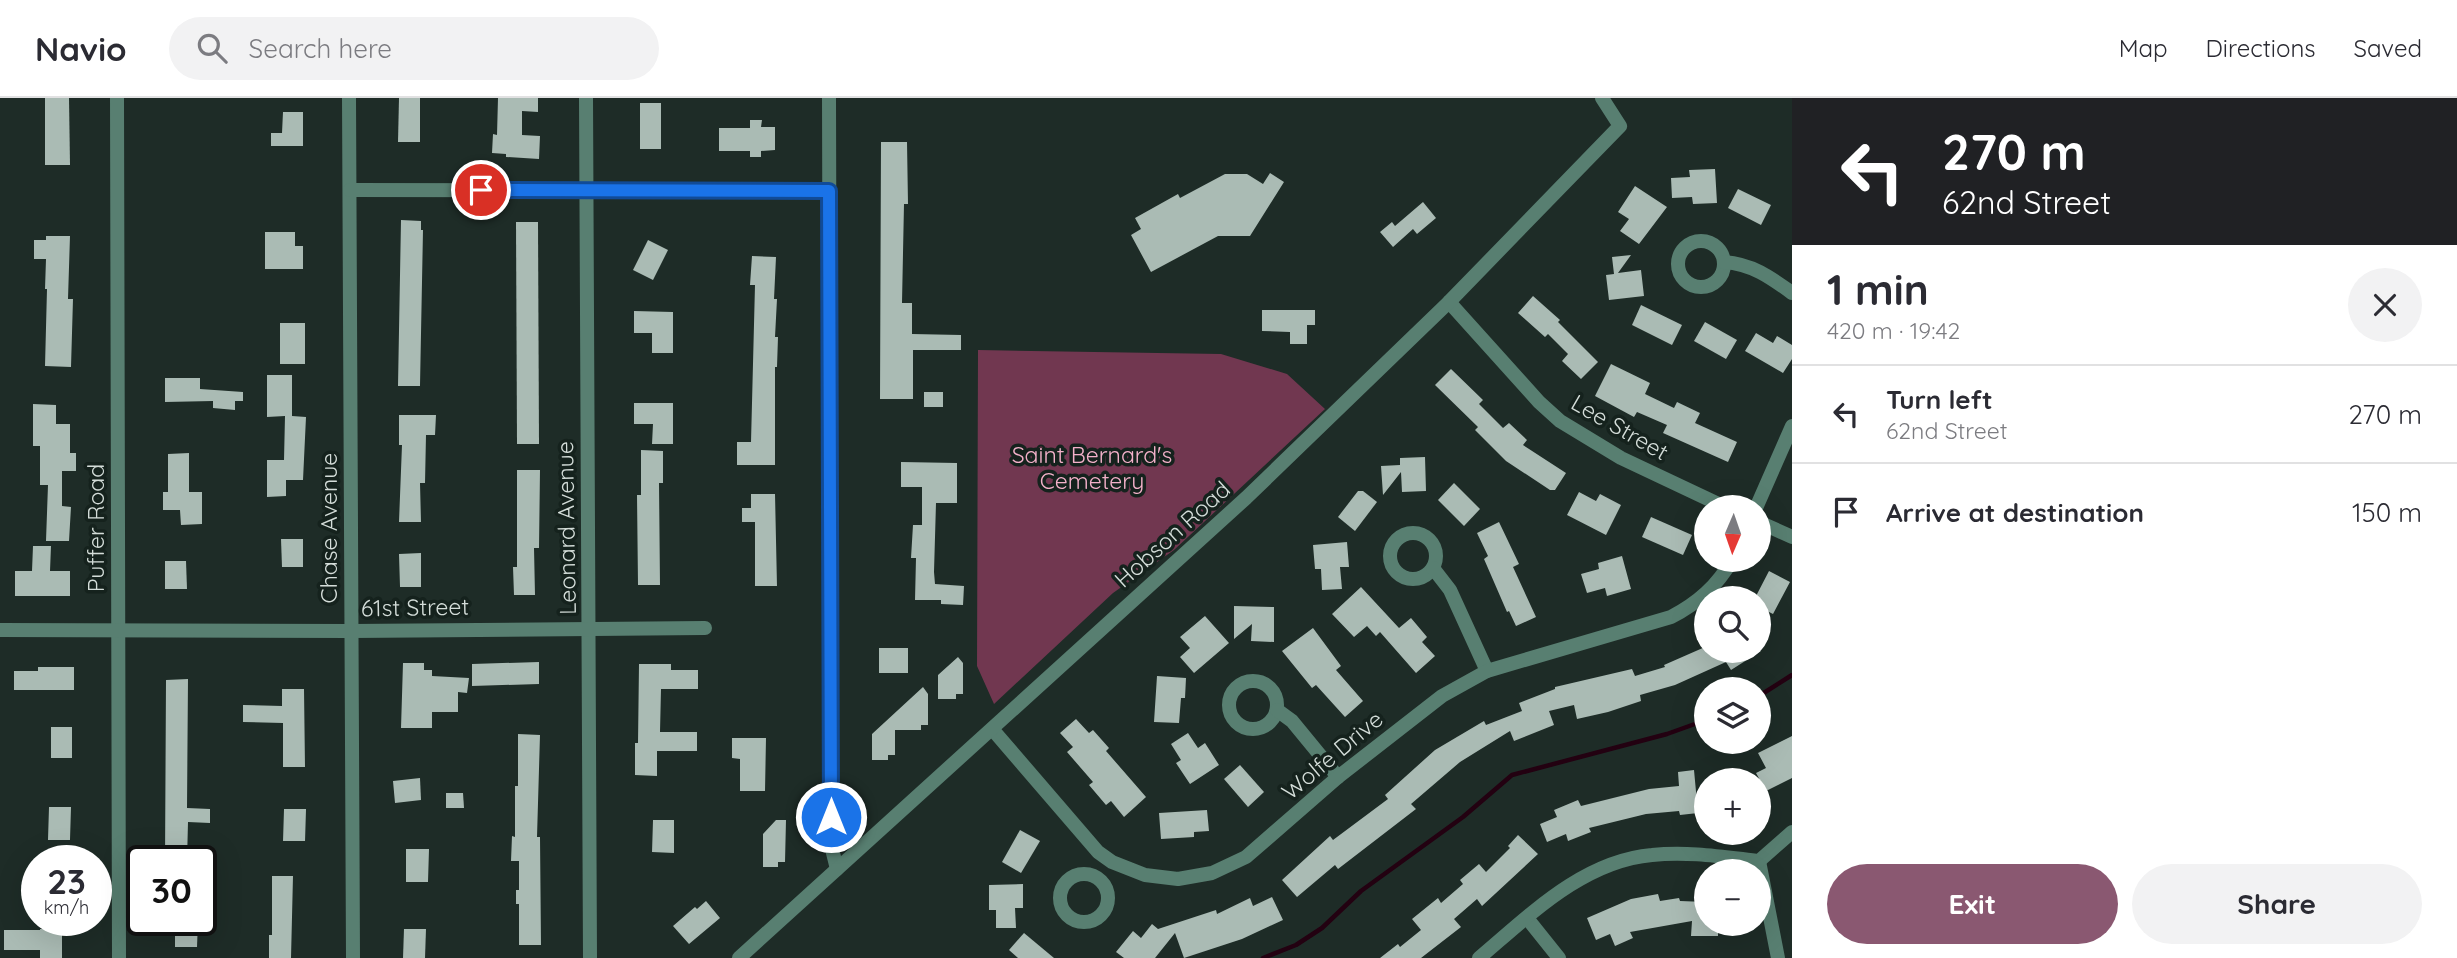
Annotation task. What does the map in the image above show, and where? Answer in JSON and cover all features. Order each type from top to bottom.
[{"type":"street","name":"Puffer Road","points":[[117,98],[119,958]]},
{"type":"street","name":"Chase Avenue","points":[[349,98],[353,958]]},
{"type":"street","name":"Leonard Avenue","points":[[586,98],[590,958]]},
{"type":"street","points":[[829,98],[831,845],[837,869]]},
{"type":"street","name":"Hobson Road","points":[[739,958],[1246,498],[1449,302],[1620,126],[1602,98]]},
{"type":"street","points":[[350,190],[829,191]]},
{"type":"street","points":[[1724,262],[1742,263],[1792,293]]},
{"type":"street","name":"Lee Street","points":[[1449,302],[1539,402],[1560,421],[1621,458],[1699,495]]},
{"type":"street","points":[[1762,495],[1792,426]]},
{"type":"street","points":[[1771,527],[1792,537]]},
{"type":"street","points":[[1433,568],[1450,590],[1487,671]]},
{"type":"street","name":"Wolfe Drive","points":[[993,730],[1098,852],[1112,862],[1136,872],[1160,877],[1194,878],[1246,858],[1338,777],[1442,696],[1487,671],[1671,617],[1695,604],[1723,572]]},
{"type":"street","name":"61st Street","points":[[0,629],[352,631],[705,628]]},
{"type":"street","points":[[1277,710],[1292,721],[1338,777]]},
{"type":"street","points":[[1761,859],[1792,832]]},
{"type":"street","points":[[1479,958],[1570,885],[1589,874],[1628,859],[1650,855],[1705,854],[1744,859]]},
{"type":"street","points":[[1098,879],[1112,862]]},
{"type":"street","points":[[1527,918],[1559,958]]},
{"type":"street","points":[[1771,922],[1778,958]]},
{"type":"green space","name":"Saint Bernard's Cemetery","points":[[978,350],[1221,354],[1287,374],[1325,409],[1174,550],[1113,593],[994,704],[977,666]]},
{"type":"building","points":[[45,98],[69,98],[70,165],[45,165]]},
{"type":"building","points":[[399,98],[420,98],[420,142],[398,142]]},
{"type":"building","points":[[498,98],[538,98],[538,112],[522,111],[522,135],[540,136],[539,159],[506,157],[506,154],[492,153],[493,134],[497,135]]},
{"type":"building","points":[[640,103],[661,103],[661,149],[640,149]]},
{"type":"building","points":[[283,112],[303,112],[303,146],[271,146],[271,133],[282,133]]},
{"type":"building","points":[[750,120],[762,120],[761,127],[775,127],[775,150],[761,151],[761,157],[750,157],[750,151],[719,151],[719,128],[750,128]]},
{"type":"building","points":[[881,142],[907,142],[908,204],[904,204],[902,303],[912,303],[912,334],[961,335],[961,350],[913,350],[913,399],[880,399]]},
{"type":"building","points":[[1715,169],[1717,203],[1693,204],[1692,197],[1672,198],[1671,178],[1690,177],[1689,170]]},
{"type":"building","points":[[1270,173],[1284,182],[1250,236],[1218,236],[1151,272],[1131,235],[1141,229],[1135,218],[1178,194],[1180,198],[1225,174],[1247,174],[1263,184]]},
{"type":"building","points":[[1635,186],[1667,207],[1639,244],[1620,231],[1629,219],[1618,212]]},
{"type":"building","points":[[1738,189],[1771,205],[1761,225],[1728,208]]},
{"type":"building","points":[[1423,202],[1436,218],[1417,234],[1413,229],[1393,247],[1380,232],[1392,222],[1395,226]]},
{"type":"building","points":[[401,220],[421,221],[423,230],[420,386],[398,386]]},
{"type":"building","points":[[516,222],[538,222],[539,444],[517,444]]},
{"type":"building","points":[[265,232],[295,232],[295,246],[303,246],[303,269],[265,269]]},
{"type":"building","points":[[46,236],[70,236],[68,299],[73,299],[71,367],[45,366],[46,259],[34,259],[34,240],[46,240]]},
{"type":"building","points":[[648,240],[668,250],[653,280],[633,270]]},
{"type":"building","points":[[1631,255],[1618,273],[1641,270],[1644,296],[1609,300],[1606,275],[1614,274],[1612,257]]},
{"type":"building","points":[[752,256],[776,257],[774,299],[777,299],[775,337],[778,337],[775,367],[775,465],[737,465],[737,442],[751,442],[755,285],[750,285]]},
{"type":"building","points":[[1533,296],[1560,320],[1558,322],[1598,362],[1581,379],[1562,361],[1568,354],[1548,334],[1545,337],[1518,313]]},
{"type":"building","points":[[1641,305],[1682,325],[1672,345],[1632,325]]},
{"type":"building","points":[[1262,310],[1315,310],[1315,325],[1307,325],[1307,344],[1290,344],[1290,332],[1262,331]]},
{"type":"building","points":[[634,311],[673,312],[673,353],[652,353],[652,333],[634,333]]},
{"type":"building","points":[[1705,322],[1737,340],[1726,359],[1694,341]]},
{"type":"building","points":[[280,323],[305,323],[305,364],[280,364]]},
{"type":"building","points":[[1756,333],[1773,343],[1777,336],[1792,345],[1792,359],[1783,373],[1745,351]]},
{"type":"building","points":[[1611,364],[1650,383],[1645,394],[1674,408],[1677,402],[1700,413],[1695,423],[1737,442],[1728,462],[1663,433],[1667,425],[1637,412],[1634,417],[1595,396]]},
{"type":"building","points":[[1451,369],[1483,400],[1479,404],[1503,428],[1509,423],[1527,440],[1523,445],[1566,473],[1555,490],[1550,490],[1506,461],[1475,430],[1478,427],[1435,385]]},
{"type":"building","points":[[267,375],[292,375],[292,416],[306,417],[303,480],[286,480],[286,496],[267,497],[267,460],[284,460],[285,416],[267,417]]},
{"type":"building","points":[[165,378],[200,378],[200,389],[243,392],[243,401],[235,401],[235,410],[213,408],[213,401],[165,402]]},
{"type":"building","points":[[924,392],[943,392],[943,407],[924,407]]},
{"type":"building","points":[[634,403],[673,403],[673,444],[652,444],[653,424],[634,424]]},
{"type":"building","points":[[33,404],[56,405],[56,424],[70,424],[70,453],[76,453],[76,471],[62,471],[62,506],[71,507],[69,541],[46,541],[48,485],[40,485],[40,446],[33,446]]},
{"type":"building","points":[[399,415],[436,415],[435,435],[426,435],[425,483],[420,483],[421,522],[399,522],[402,445],[399,445]]},
{"type":"building","points":[[641,450],[663,451],[663,483],[659,483],[660,585],[638,585],[637,495],[641,495]]},
{"type":"building","points":[[189,453],[189,492],[202,492],[202,524],[181,525],[180,510],[163,510],[163,492],[168,492],[168,454]]},
{"type":"building","points":[[1425,457],[1426,491],[1402,492],[1401,472],[1383,495],[1381,466],[1400,465],[1400,458]]},
{"type":"building","points":[[901,462],[957,463],[957,503],[936,503],[934,572],[935,584],[964,586],[963,605],[941,604],[941,600],[915,600],[916,558],[911,558],[913,525],[922,525],[922,487],[901,487]]},
{"type":"building","points":[[517,470],[540,470],[539,548],[534,548],[535,595],[514,595],[513,567],[517,567]]},
{"type":"building","points":[[1454,483],[1480,509],[1464,526],[1438,500]]},
{"type":"building","points":[[1358,491],[1363,491],[1377,502],[1355,531],[1338,517]]},
{"type":"building","points":[[1579,492],[1596,501],[1600,494],[1621,505],[1606,535],[1567,515]]},
{"type":"building","points":[[751,494],[775,494],[777,586],[755,586],[755,522],[742,522],[742,508],[751,508]]},
{"type":"building","points":[[1651,517],[1692,535],[1683,555],[1642,537]]},
{"type":"building","points":[[1499,522],[1519,564],[1513,567],[1536,617],[1516,626],[1484,559],[1488,556],[1477,533]]},
{"type":"building","points":[[281,539],[303,539],[303,567],[282,567]]},
{"type":"building","points":[[1347,542],[1349,567],[1340,567],[1342,589],[1322,590],[1321,569],[1315,569],[1313,545]]},
{"type":"building","points":[[33,546],[51,546],[50,571],[70,571],[70,596],[15,596],[15,571],[32,571]]},
{"type":"building","points":[[421,553],[421,587],[400,587],[399,554]]},
{"type":"building","points":[[1622,556],[1631,589],[1607,596],[1605,588],[1587,593],[1581,574],[1599,569],[1598,563]]},
{"type":"building","points":[[165,561],[186,561],[187,589],[165,589]]},
{"type":"building","points":[[1768,572],[1790,582],[1773,614],[1771,586],[1761,586]]},
{"type":"building","points":[[1361,587],[1399,628],[1411,618],[1427,637],[1422,642],[1435,656],[1416,673],[1380,632],[1376,636],[1367,626],[1354,637],[1332,614]]},
{"type":"building","points":[[1234,606],[1274,607],[1274,642],[1251,641],[1252,624],[1234,639]]},
{"type":"building","points":[[1205,616],[1229,643],[1194,673],[1180,657],[1190,648],[1180,637]]},
{"type":"building","points":[[1313,628],[1341,666],[1336,670],[1363,701],[1345,717],[1316,685],[1312,688],[1282,651]]},
{"type":"building","points":[[879,648],[908,648],[908,673],[879,673]]},
{"type":"building","points":[[1694,652],[1694,663],[1724,663],[1675,685],[1640,695],[1641,701],[1608,712],[1577,719],[1574,705],[1549,711],[1554,725],[1514,741],[1510,731],[1460,762],[1411,804],[1416,809],[1338,869],[1335,865],[1297,897],[1282,880],[1330,836],[1333,840],[1388,799],[1385,795],[1435,750],[1484,721],[1486,725],[1522,711],[1519,703],[1555,687],[1632,669],[1635,676],[1665,667],[1664,665]]},
{"type":"building","points":[[958,657],[963,663],[963,694],[956,694],[956,699],[938,699],[938,675]]},
{"type":"building","points":[[539,662],[539,684],[472,686],[472,664]]},
{"type":"building","points":[[403,663],[424,663],[424,670],[432,670],[432,676],[469,678],[467,693],[458,692],[458,712],[432,712],[432,728],[401,728]]},
{"type":"building","points":[[1727,663],[1742,663],[1731,670]]},
{"type":"building","points":[[639,664],[671,664],[671,670],[698,670],[698,689],[661,689],[660,732],[697,732],[697,751],[657,751],[657,776],[635,775]]},
{"type":"building","points":[[38,667],[74,667],[74,690],[14,690],[14,671],[38,671]]},
{"type":"building","points":[[1157,676],[1186,678],[1179,723],[1154,722]]},
{"type":"building","points":[[188,679],[187,808],[210,809],[210,823],[188,822],[187,845],[165,845],[166,680]]},
{"type":"building","points":[[923,687],[928,694],[928,725],[921,725],[921,730],[895,730],[895,755],[888,755],[888,760],[872,760],[872,734]]},
{"type":"building","points":[[282,689],[304,689],[305,767],[283,767],[283,723],[243,722],[243,705],[282,706]]},
{"type":"building","points":[[1076,719],[1089,733],[1093,730],[1109,748],[1106,751],[1146,797],[1124,817],[1111,801],[1106,805],[1089,785],[1093,782],[1067,752],[1073,747],[1060,733]]},
{"type":"building","points":[[51,727],[72,727],[72,758],[51,758]]},
{"type":"building","points":[[1188,733],[1198,748],[1205,743],[1219,765],[1190,784],[1176,763],[1181,760],[1171,744]]},
{"type":"building","points":[[518,734],[540,735],[537,837],[540,837],[541,945],[519,945],[519,904],[516,904],[516,890],[519,890],[519,861],[511,861],[512,836],[515,837],[515,786],[518,786]]},
{"type":"building","points":[[1792,736],[1792,778],[1771,788],[1771,768],[1766,768],[1759,754],[1771,754],[1771,746]]},
{"type":"building","points":[[732,738],[766,738],[765,791],[740,791],[740,759],[732,758]]},
{"type":"building","points":[[1240,765],[1264,792],[1248,807],[1224,779]]},
{"type":"building","points":[[1694,770],[1694,813],[1680,815],[1679,811],[1646,814],[1589,828],[1591,832],[1568,841],[1566,834],[1547,842],[1540,824],[1557,817],[1554,810],[1578,800],[1581,806],[1649,789],[1679,786],[1678,772]]},
{"type":"building","points":[[420,778],[421,800],[395,803],[393,781]]},
{"type":"building","points":[[446,793],[463,793],[464,808],[446,808]]},
{"type":"building","points":[[49,807],[71,807],[70,840],[48,840]]},
{"type":"building","points":[[284,809],[306,809],[305,841],[283,841]]},
{"type":"building","points":[[1207,810],[1209,831],[1194,832],[1194,837],[1161,839],[1159,813]]},
{"type":"building","points":[[653,820],[674,820],[674,853],[652,852]]},
{"type":"building","points":[[776,820],[786,820],[785,862],[778,862],[778,867],[763,867],[763,834]]},
{"type":"building","points":[[1020,830],[1040,841],[1021,873],[1002,862]]},
{"type":"building","points":[[1518,835],[1538,854],[1482,906],[1477,899],[1454,919],[1461,927],[1421,958],[1380,958],[1398,944],[1400,947],[1421,930],[1412,919],[1438,898],[1441,903],[1463,884],[1460,880],[1479,864],[1486,872],[1510,848],[1508,846]]},
{"type":"building","points":[[406,849],[429,849],[428,882],[406,882]]},
{"type":"building","points":[[272,876],[293,876],[291,958],[269,958],[269,935],[272,935]]},
{"type":"building","points":[[1023,884],[1023,908],[1015,908],[1016,928],[996,928],[996,910],[989,910],[989,885]]},
{"type":"building","points":[[1658,894],[1660,901],[1679,898],[1680,901],[1694,902],[1694,936],[1691,936],[1692,921],[1630,932],[1633,938],[1615,946],[1610,934],[1596,940],[1587,918],[1631,899]]},
{"type":"building","points":[[1272,897],[1283,920],[1242,939],[1184,958],[1175,933],[1155,958],[1124,958],[1116,952],[1133,931],[1141,938],[1152,924],[1158,929],[1216,910],[1217,914],[1250,898],[1253,906]]},
{"type":"building","points":[[706,901],[720,918],[689,944],[673,926]]},
{"type":"building","points":[[404,929],[426,929],[425,958],[403,958]]},
{"type":"building","points":[[4,930],[21,930],[21,936],[62,936],[62,958],[40,958],[40,950],[4,950]]},
{"type":"building","points":[[1024,933],[1054,958],[1018,958],[1009,950]]},
{"type":"building","points":[[175,936],[197,936],[197,947],[175,947]]},
{"type":"waterway","points":[[1771,688],[1792,675]]},
{"type":"waterway","points":[[1263,958],[1296,945],[1322,928],[1361,891],[1463,817],[1512,775],[1694,724]]},
{"type":"route","points":[[481,190],[829,191],[831,817]]}]
